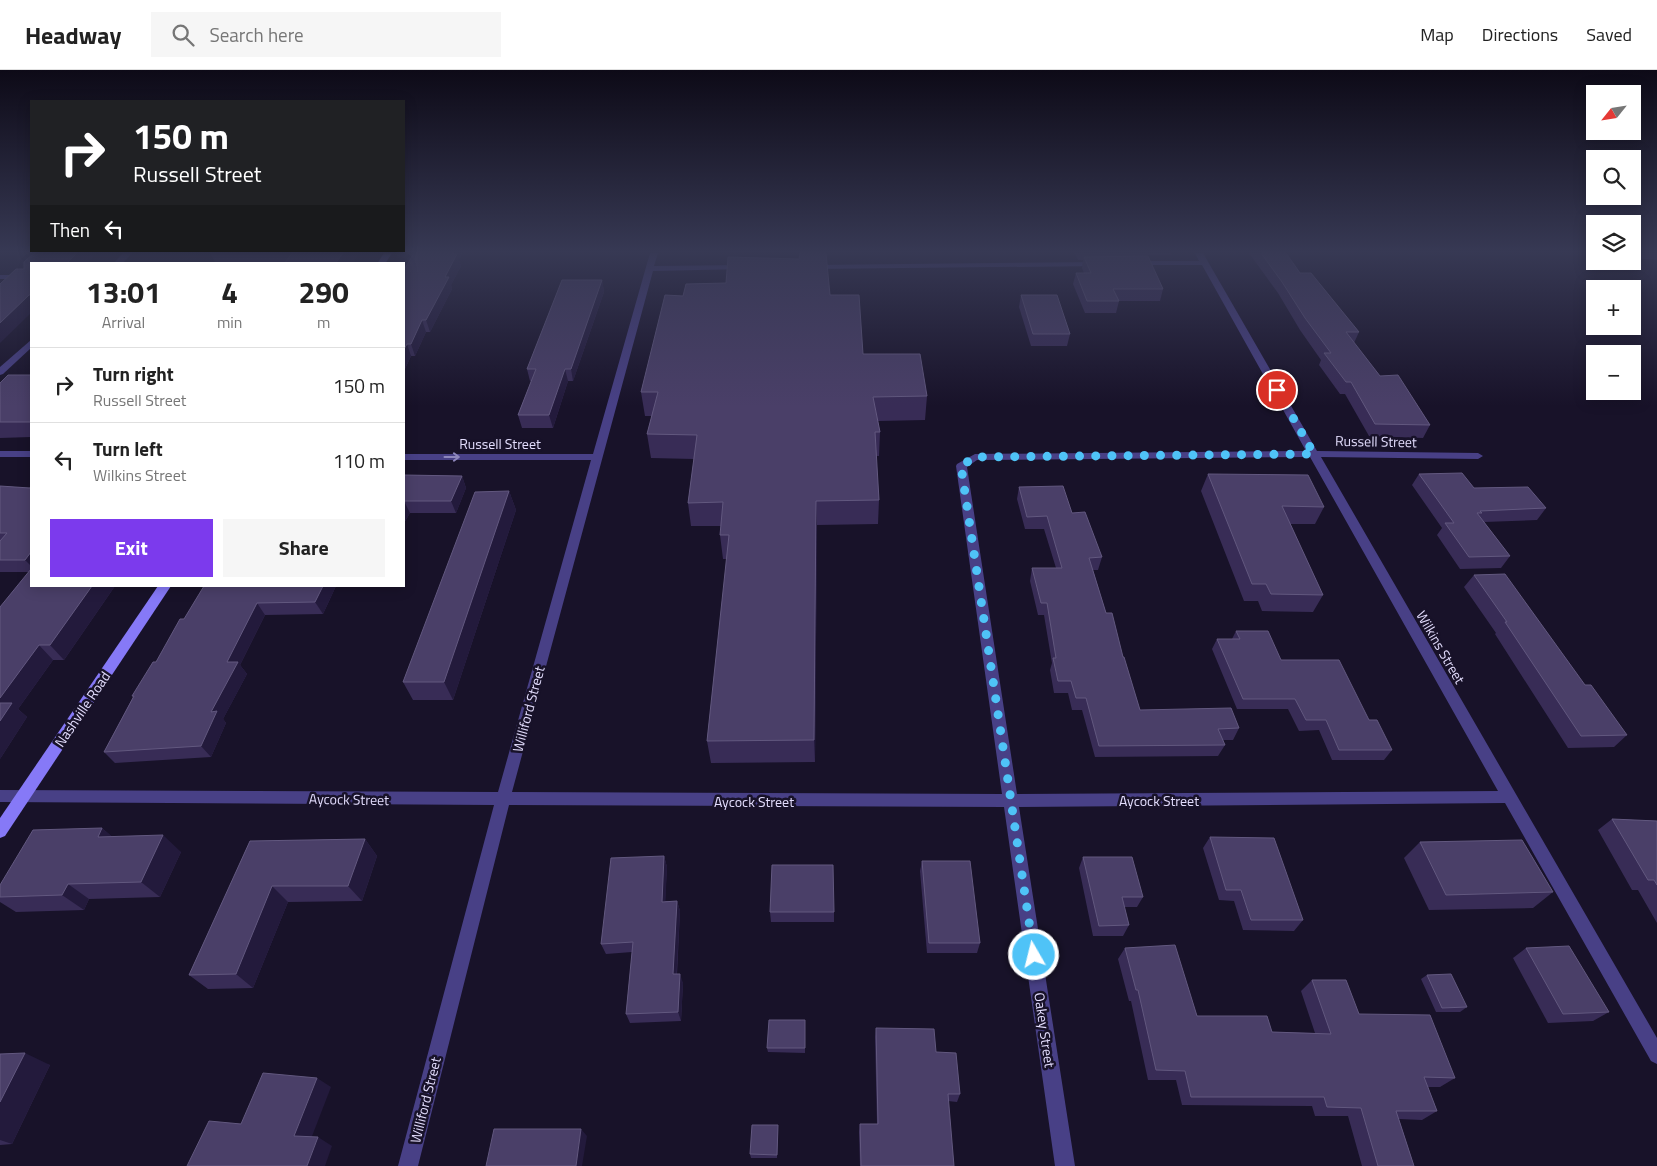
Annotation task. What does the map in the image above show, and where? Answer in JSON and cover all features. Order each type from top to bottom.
[{"type":"main road","name":"Nashville Road","points":[[0,830],[164,587]]},
{"type":"street","name":"Williford Street","points":[[408,1166],[503,800],[596,457],[640,304]]},
{"type":"street","name":"Wilkins Street","points":[[1228,304],[1657,1055]]},
{"type":"street","points":[[0,372],[30,344]]},
{"type":"street","points":[[0,454],[30,454]]},
{"type":"street","name":"Russell Street","points":[[975,457],[1314,454],[1478,456]]},
{"type":"street","name":"Russell Street","points":[[405,457],[596,457]]},
{"type":"street","name":"Oakey Street","points":[[975,457],[961,466],[1065,1166]]},
{"type":"street","name":"Aycock Street","points":[[0,796],[503,800],[1011,801],[1509,797]]},
{"type":"building","points":[[0,304],[20,304],[0,323]]},
{"type":"building","points":[[405,304],[434,304],[426,320],[422,320],[411,344],[407,344],[405,347]]},
{"type":"building","points":[[553,304],[594,304],[571,369],[565,369],[549,415],[518,415],[536,369],[527,369]]},
{"type":"building","points":[[663,304],[860,304],[863,354],[920,354],[927,396],[873,397],[880,432],[875,432],[879,500],[816,501],[814,740],[707,741],[729,535],[720,535],[723,502],[688,503],[697,435],[647,434],[658,392],[641,392]]},
{"type":"building","points":[[1024,304],[1060,304],[1070,334],[1033,334]]},
{"type":"building","points":[[1296,304],[1336,304],[1359,332],[1346,332],[1380,376],[1398,375],[1430,425],[1375,424],[1351,382],[1346,382],[1324,353],[1331,353]]},
{"type":"building","points":[[8,375],[30,375],[30,422],[0,422],[0,383]]},
{"type":"building","points":[[1462,473],[1474,488],[1528,487],[1546,508],[1480,511],[1482,513],[1477,513],[1510,556],[1469,557],[1445,523],[1454,523],[1419,474]]},
{"type":"building","points":[[1208,474],[1308,475],[1324,507],[1282,506],[1323,595],[1271,594],[1266,584],[1252,584]]},
{"type":"building","points":[[405,475],[462,476],[451,501],[405,501]]},
{"type":"building","points":[[0,486],[30,488],[30,553],[25,560],[0,560],[0,541],[7,533],[0,533]]},
{"type":"building","points":[[1063,486],[1072,513],[1085,512],[1102,557],[1089,558],[1106,613],[1112,613],[1123,657],[1140,710],[1231,708],[1239,728],[1218,729],[1225,745],[1099,746],[1086,698],[1076,698],[1071,681],[1058,681],[1053,658],[1056,658],[1047,603],[1041,603],[1032,568],[1062,568],[1047,516],[1027,517],[1019,487]]},
{"type":"building","points":[[509,491],[444,682],[403,682],[475,492]]},
{"type":"building","points":[[30,570],[30,587],[91,587],[50,645],[39,645],[0,698],[0,607]]},
{"type":"building","points":[[1505,574],[1585,685],[1591,685],[1627,735],[1581,736],[1474,575]]},
{"type":"building","points":[[203,587],[322,587],[315,602],[257,603],[227,662],[238,662],[211,712],[217,711],[201,746],[104,752],[134,696],[132,696],[153,662],[156,662],[180,619],[184,619]]},
{"type":"building","points":[[1236,631],[1268,631],[1281,660],[1339,660],[1369,720],[1377,720],[1392,750],[1339,750],[1326,720],[1306,720],[1295,699],[1243,699],[1217,639],[1240,639]]},
{"type":"building","points":[[0,703],[12,703],[0,721]]},
{"type":"building","points":[[1612,819],[1657,821],[1657,885],[1654,880],[1648,880]]},
{"type":"building","points":[[102,828],[98,837],[163,835],[141,882],[68,884],[62,895],[0,897],[0,885],[33,830]]},
{"type":"building","points":[[1210,837],[1274,838],[1303,920],[1251,920],[1241,890],[1226,890]]},
{"type":"building","points":[[365,839],[348,886],[272,886],[236,974],[189,975],[250,841]]},
{"type":"building","points":[[1522,840],[1553,892],[1446,895],[1420,842]]},
{"type":"building","points":[[664,856],[662,902],[677,901],[673,974],[680,974],[678,1012],[626,1014],[633,942],[601,944],[611,858]]},
{"type":"building","points":[[1083,857],[1132,857],[1143,897],[1122,897],[1129,925],[1099,926]]},
{"type":"building","points":[[922,861],[970,861],[980,943],[929,943]]},
{"type":"building","points":[[772,865],[833,865],[834,912],[770,912]]},
{"type":"building","points":[[1175,945],[1197,1016],[1267,1016],[1272,1032],[1331,1034],[1312,980],[1346,980],[1359,1014],[1430,1015],[1455,1078],[1424,1077],[1437,1111],[1396,1111],[1414,1166],[1378,1166],[1361,1108],[1327,1107],[1324,1097],[1191,1097],[1185,1071],[1156,1070],[1138,990],[1136,990],[1125,948]]},
{"type":"building","points":[[1569,946],[1609,1012],[1563,1014],[1526,948]]},
{"type":"building","points":[[1451,974],[1467,1007],[1442,1008],[1427,975]]},
{"type":"building","points":[[769,1020],[805,1020],[805,1048],[767,1048]]},
{"type":"building","points":[[876,1028],[934,1029],[936,1052],[956,1053],[960,1094],[948,1094],[954,1166],[861,1166],[860,1124],[878,1124]]},
{"type":"building","points":[[25,1053],[0,1102],[0,1054]]},
{"type":"building","points":[[263,1073],[317,1078],[294,1136],[318,1137],[307,1166],[187,1166],[209,1121],[241,1124]]},
{"type":"building","points":[[752,1125],[778,1125],[777,1155],[750,1154]]},
{"type":"building","points":[[494,1129],[581,1129],[576,1166],[486,1166]]},
{"type":"route","points":[[1034,955],[961,466],[975,457],[1314,454],[1277,390]]}]
